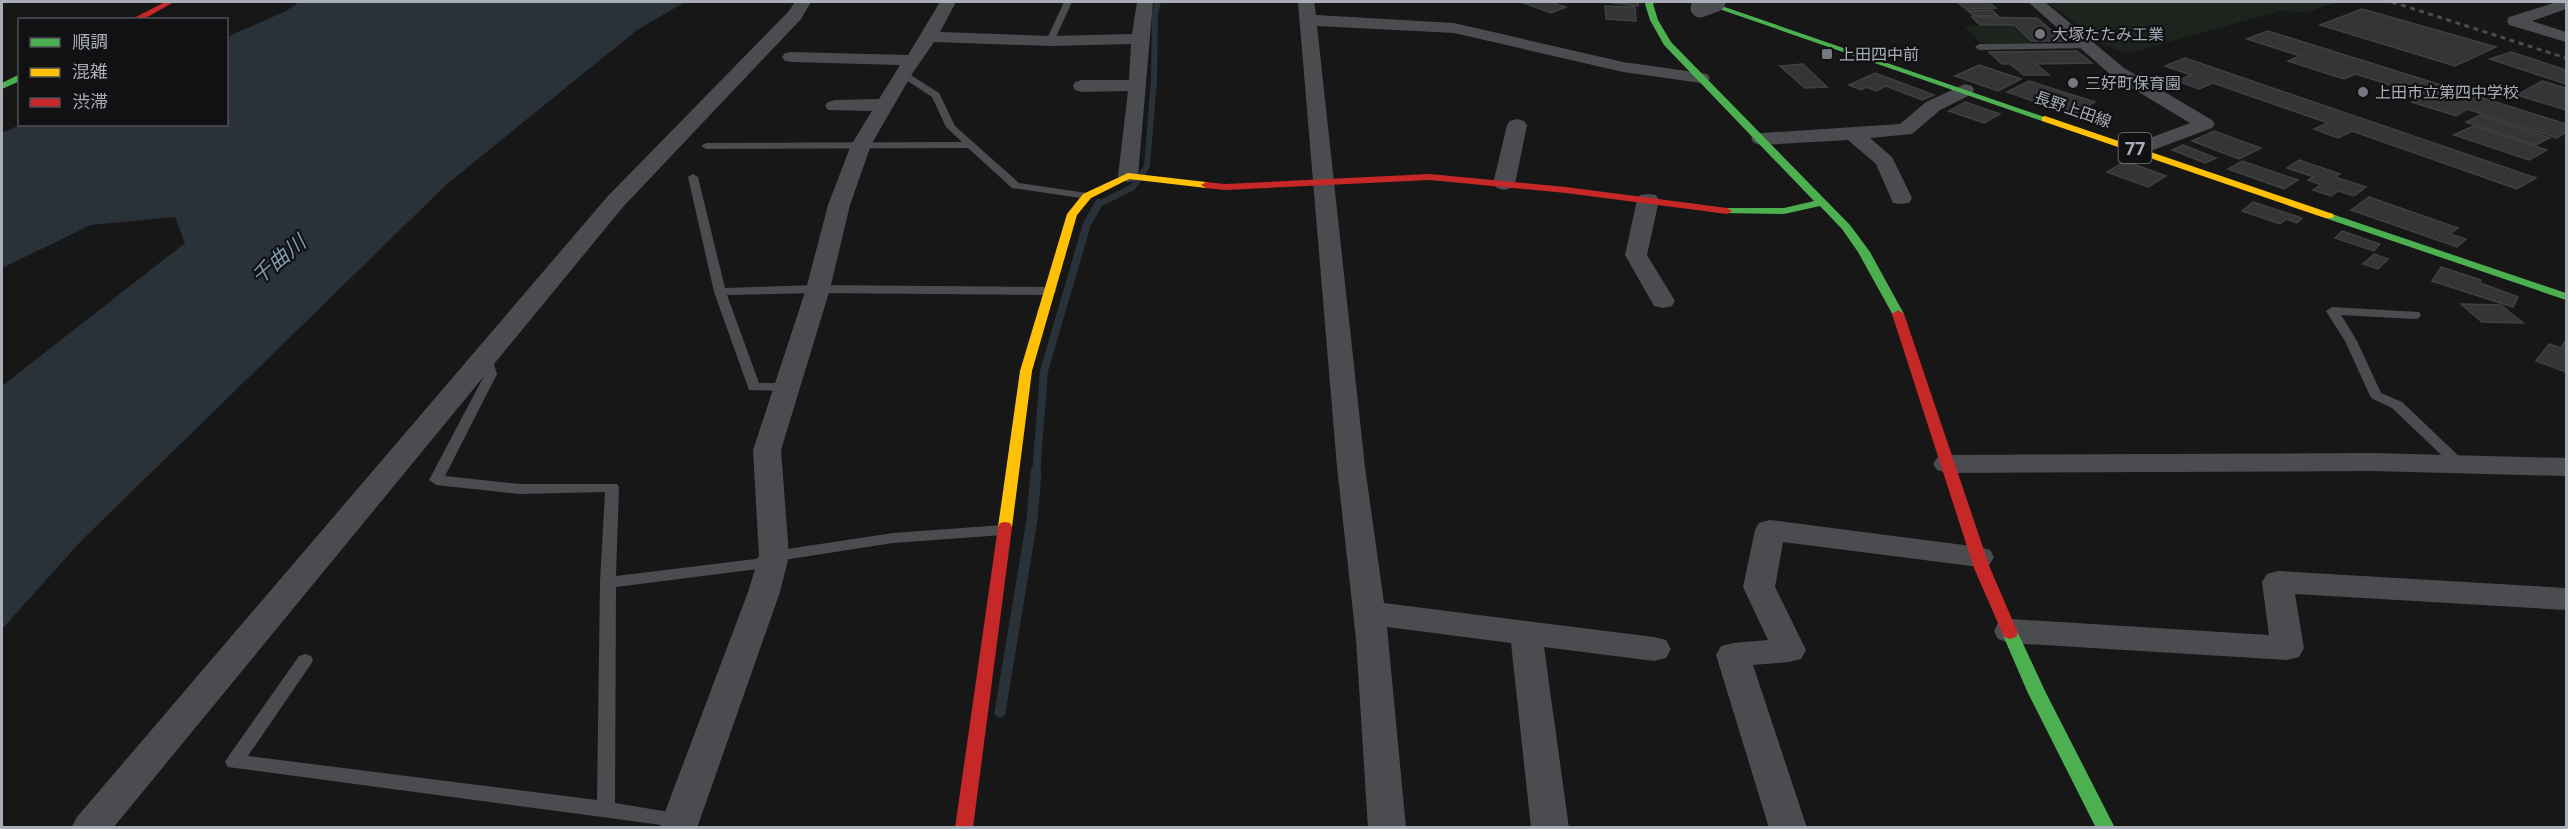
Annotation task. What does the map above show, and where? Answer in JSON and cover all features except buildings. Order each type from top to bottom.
[{"type":"street","points":[[138,18],[170,2]]},
{"type":"street","points":[[90,828],[615,202],[795,15],[803,2]]},
{"type":"street","points":[[679,824],[764,592],[774,556],[767,450],[785,387],[818,289],[839,205],[861,145],[929,37],[948,2]]},
{"type":"street","points":[[1128,176],[1145,2]]},
{"type":"street","points":[[1651,2],[1649,4],[1654,20],[1667,43],[1823,202],[1846,227],[1864,252],[1898,314],[1978,558],[2036,691],[2106,828]]},
{"type":"street","points":[[1702,4],[1716,2]]},
{"type":"street","points":[[2036,2],[2118,72],[2205,124],[2138,149]]},
{"type":"street","points":[[2519,2],[2547,10]]},
{"type":"street","name":"長野上田線","points":[[1702,4],[1965,90],[2566,297]]},
{"type":"street","points":[[2566,4],[2515,21],[2566,37]]},
{"type":"street","points":[[1387,828],[1368,613],[1351,467],[1307,11],[1454,28],[1623,67],[1701,78]]},
{"type":"street","points":[[929,37],[1050,41],[1140,39]]},
{"type":"street","points":[[791,57],[908,67]]},
{"type":"street","points":[[2,86],[18,78]]},
{"type":"street","points":[[1082,86],[1138,85]]},
{"type":"street","points":[[1761,139],[1905,130],[1933,106],[1965,90]]},
{"type":"street","points":[[836,106],[885,105]]},
{"type":"street","points":[[1504,184],[1517,125]]},
{"type":"street","points":[[1853,134],[1885,161],[1901,198]]},
{"type":"street","points":[[963,828],[1026,371],[1072,214],[1087,196],[1128,176],[1225,187],[1430,177],[1648,200],[1737,212],[1784,211],[1823,202]]},
{"type":"street","points":[[1648,200],[1636,255],[1663,301]]},
{"type":"street","points":[[1947,464],[2372,462],[2566,467]]},
{"type":"street","points":[[1788,828],[1733,655],[1789,650],[1759,587],[1770,530],[1978,558]]},
{"type":"street","points":[[2010,631],[2287,648],[2278,582],[2566,599]]},
{"type":"street","points":[[1368,613],[1654,649]]},
{"type":"street","points":[[1526,633],[1550,828]]},
{"type":"lane","points":[[1050,41],[1068,2]]},
{"type":"lane","points":[[1979,47],[2088,46]]},
{"type":"lane","points":[[908,67],[936,95],[951,127],[1016,186],[1087,196]]},
{"type":"lane","points":[[706,146],[969,145]]},
{"type":"lane","points":[[693,177],[720,292],[754,387],[785,387]]},
{"type":"lane","points":[[720,292],[818,289],[1051,291]]},
{"type":"lane","points":[[2415,315],[2332,311],[2351,341],[2376,395],[2397,405],[2459,464]]},
{"type":"lane","points":[[486,358],[491,374],[435,480],[520,489],[612,488],[608,582],[606,809]]},
{"type":"lane","points":[[608,582],[758,564],[774,556],[893,538],[1003,530]]},
{"type":"lane","points":[[305,660],[234,762],[606,809],[679,824]]},
{"type":"shaded area","points":[[2047,2],[2337,2],[2307,12],[2280,11],[2129,53],[2105,46]]},
{"type":"shaded area","points":[[1964,26],[2013,26],[2032,44],[1981,43]]},
{"type":"water","name":"千曲川","points":[[299,2],[685,2],[637,30],[447,184],[82,540],[2,629],[2,386],[185,243],[175,217],[91,225],[2,268],[2,133],[18,126],[228,126],[228,37],[286,11]]},
{"type":"waterway","points":[[1099,204],[1133,187],[1147,166],[1154,80],[1155,14],[1158,2]]},
{"type":"waterway","points":[[1036,474],[1044,371],[1087,224],[1099,203]]},
{"type":"waterway","points":[[1000,712],[1032,520],[1036,472]]},
{"type":"railway","points":[[2392,2],[2566,58]]},
{"type":"traffic: fast","points":[[1651,2],[1649,4],[1654,20],[1667,43],[1846,227],[1864,252],[1898,314]]},
{"type":"traffic: fast","points":[[1703,2],[2045,119]]},
{"type":"traffic: fast","points":[[2,86],[18,78]]},
{"type":"traffic: fast","points":[[1727,211],[1784,211],[1823,202]]},
{"type":"traffic: fast","points":[[2329,216],[2566,297]]},
{"type":"traffic: fast","points":[[2010,633],[2036,691],[2106,828]]},
{"type":"traffic: slow","points":[[2045,119],[2329,216]]},
{"type":"traffic: slow","points":[[1005,527],[1026,371],[1072,214],[1087,196],[1128,176],[1206,185]]},
{"type":"traffic: jam","points":[[138,18],[170,2]]},
{"type":"traffic: jam","points":[[1206,185],[1225,187],[1430,177],[1566,190],[1727,211]]},
{"type":"traffic: jam","points":[[1898,314],[1982,568],[2010,633]]},
{"type":"traffic: jam","points":[[964,828],[1005,527]]},
{"type":"place","name":"大塚たたみ工業","points":[[2040,34]]},
{"type":"place","name":"上田四中前","points":[[1827,54]]},
{"type":"place","name":"三好町保育園","points":[[2073,83]]},
{"type":"place","name":"上田市立第四中学校","points":[[2363,92]]}]
